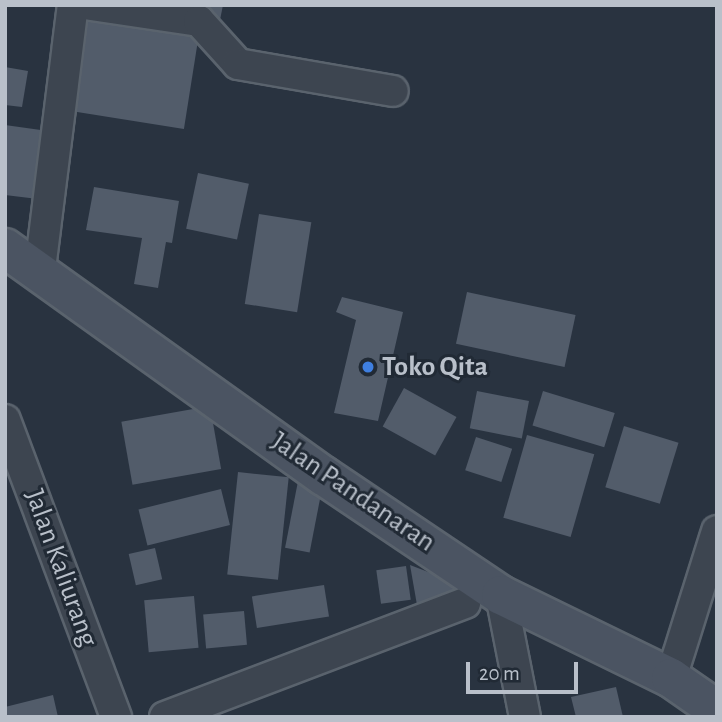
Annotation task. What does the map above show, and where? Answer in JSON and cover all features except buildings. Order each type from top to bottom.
[{"type":"main road","name":"Jalan Pandanaran","points":[[5,248],[40,270],[324,476],[501,595],[671,678],[717,710]]},
{"type":"street","points":[[40,270],[73,5]]},
{"type":"street","points":[[91,5],[199,22],[238,64],[393,91]]},
{"type":"street","name":"Jalan Kaliurang","points":[[5,420],[116,717]]},
{"type":"street","points":[[671,678],[717,531]]},
{"type":"street","points":[[501,595],[525,717]]},
{"type":"street","points":[[165,717],[465,603]]},
{"type":"place","name":"Toko Qita","points":[[368,367]]}]
